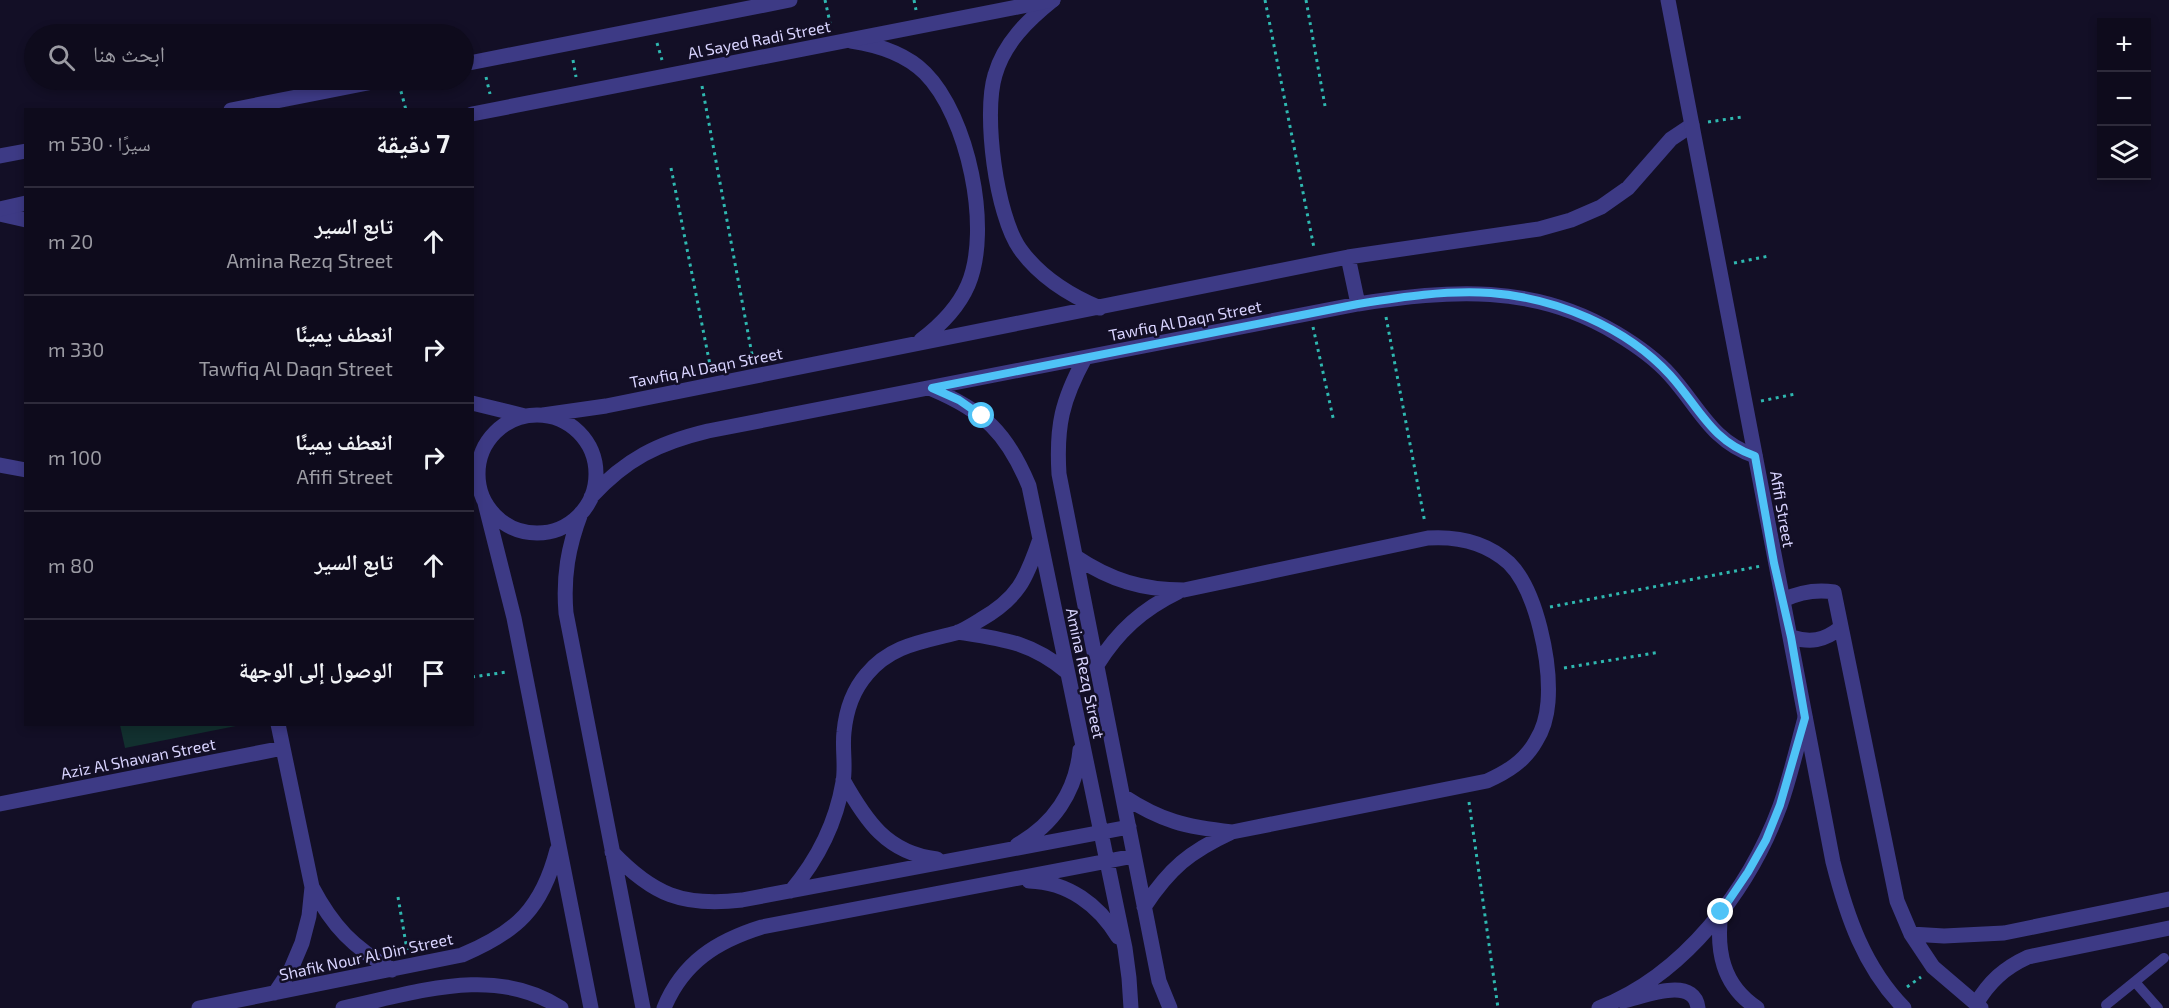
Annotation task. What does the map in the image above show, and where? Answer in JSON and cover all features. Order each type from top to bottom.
[{"type":"street","name":"Al Sayed Radi Street","points":[[474,62],[790,0]]},
{"type":"street","name":"Al Sayed Radi Street","points":[[474,114],[1053,0]]},
{"type":"street","points":[[1053,0],[1028,20],[1008,45],[995,74],[991,104],[992,139],[997,174],[1003,207],[1019,248],[1052,283],[1100,308]]},
{"type":"street","name":"Afifi Street","points":[[1668,0],[1833,862],[1843,902],[1855,936],[1868,960],[1899,1003]]},
{"type":"street","points":[[842,42],[876,45],[902,56],[924,72],[943,93],[955,118],[971,173],[977,230],[976,258],[968,284],[956,307],[938,328],[917,344]]},
{"type":"street","points":[[240,108],[330,90]]},
{"type":"street","points":[[266,102],[277,108]]},
{"type":"street","name":"Tawfiq Al Daqn Street","points":[[543,415],[606,406],[1348,257],[1539,229],[1571,220],[1601,207],[1628,188],[1671,139],[1692,125]]},
{"type":"street","points":[[0,156],[24,151]]},
{"type":"street","points":[[0,208],[24,203]]},
{"type":"street","points":[[0,214],[24,220]]},
{"type":"street","points":[[1348,257],[1358,304]]},
{"type":"street","name":"Tawfiq Al Daqn Street","points":[[591,498],[609,477],[631,460],[655,447],[681,438],[1358,304],[1450,293],[1491,293],[1529,298],[1567,309],[1605,326],[1640,348],[1670,375],[1720,437],[1742,452],[1755,456]]},
{"type":"street","name":"Amina Rezq Street","points":[[1085,358],[1071,385],[1061,413],[1057,443],[1059,474],[1159,981],[1170,1008]]},
{"type":"street","name":"Amina Rezq Street","points":[[932,388],[959,400],[982,416],[1002,436],[1018,460],[1029,486],[1125,948],[1131,1008]]},
{"type":"street","points":[[474,403],[525,416]]},
{"type":"street","points":[[591,1008],[508,589],[478,483],[478,465],[484,448],[494,433],[508,422],[525,416],[543,415],[561,420],[576,430],[588,444],[595,461],[596,480],[591,498],[581,513],[566,562],[564,588],[566,613],[643,1008]]},
{"type":"street","points":[[0,465],[24,470]]},
{"type":"street","points":[[474,490],[496,517],[512,527],[530,532],[558,528],[566,525],[581,513]]},
{"type":"street","points":[[1076,558],[1116,580],[1161,590],[1184,590],[1428,538],[1450,537],[1472,541],[1492,550],[1509,564],[1523,582],[1542,640],[1547,671],[1548,702],[1545,723],[1536,742],[1523,759],[1506,772],[1487,781],[1232,832],[1204,845],[1180,862],[1160,883],[1144,907]]},
{"type":"street","points":[[791,891],[809,870],[824,842],[835,813],[843,780],[844,732],[851,699],[867,673],[890,653],[921,640],[958,632],[999,609],[1019,590],[1029,571],[1040,539]]},
{"type":"street","points":[[1097,665],[1109,645],[1142,612],[1184,590]]},
{"type":"street","points":[[1783,600],[1813,590],[1834,592],[1897,902],[1911,934],[1933,967],[1978,1006],[1992,981],[2015,963],[2028,957],[2169,928]]},
{"type":"street","points":[[1791,637],[1812,641],[1832,634],[1840,628]]},
{"type":"street","points":[[958,632],[1014,641],[1051,658],[1067,672]]},
{"type":"street","points":[[1602,1007],[1657,977],[1685,954],[1721,912],[1766,840],[1780,805],[1805,718]]},
{"type":"street","points":[[278,726],[312,887],[326,913],[344,936],[366,955],[392,970]]},
{"type":"street","points":[[1008,850],[1033,836],[1053,817],[1064,801],[1078,766],[1081,738]]},
{"type":"street","name":"Aziz Al Shawan Street","points":[[0,804],[283,748]]},
{"type":"street","points":[[843,780],[874,829],[922,858],[949,861]]},
{"type":"street","points":[[1123,796],[1146,811],[1171,822],[1232,832]]},
{"type":"street","points":[[612,852],[632,873],[657,890],[684,900],[713,903],[791,891],[1129,827]]},
{"type":"street","name":"Shafik Nour Al Din Street","points":[[199,1008],[462,955],[490,944],[515,926],[536,903],[550,877],[558,847]]},
{"type":"street","points":[[664,1008],[669,995],[686,971],[708,950],[734,936],[762,927],[1134,856]]},
{"type":"street","points":[[1011,880],[1038,881],[1064,887],[1090,902],[1110,923],[1125,948]]},
{"type":"street","points":[[275,993],[291,969],[302,943],[309,916],[312,887]]},
{"type":"street","points":[[1911,934],[1944,936],[2004,933],[2169,899]]},
{"type":"street","points":[[1721,912],[1718,936],[1722,961],[1732,983],[1748,1002],[1757,1008]]},
{"type":"street","points":[[343,1008],[456,985],[487,984],[518,988],[548,999],[561,1008]]},
{"type":"street","points":[[1602,1007],[1675,989],[1685,990],[1693,995],[1698,1008]]},
{"type":"lane","points":[[2106,1005],[2164,958]]},
{"type":"lane","points":[[2135,982],[2158,1008]]},
{"type":"path","points":[[825,0],[842,42]]},
{"type":"path","points":[[1265,0],[1317,264]]},
{"type":"path","points":[[1306,0],[1325,106]]},
{"type":"path","points":[[653,27],[666,76]]},
{"type":"path","points":[[569,43],[580,93]]},
{"type":"path","points":[[483,60],[493,110]]},
{"type":"path","points":[[698,70],[756,375]]},
{"type":"path","points":[[401,90],[405,108]]},
{"type":"path","points":[[1692,125],[1742,117]]},
{"type":"path","points":[[671,168],[714,384]]},
{"type":"path","points":[[1718,266],[1769,256]]},
{"type":"path","points":[[1383,300],[1428,538]]},
{"type":"path","points":[[1311,314],[1334,422]]},
{"type":"path","points":[[1744,405],[1796,394]]},
{"type":"path","points":[[1534,610],[1774,563]]},
{"type":"path","points":[[1547,671],[1660,652]]},
{"type":"path","points":[[474,677],[524,669]]},
{"type":"path","points":[[1466,785],[1498,1008]]},
{"type":"path","points":[[398,897],[409,966]]},
{"type":"path","points":[[1899,1003],[1933,967]]},
{"type":"green space","points":[[120,726],[236,726],[125,748]]},
{"type":"route","points":[[982,416],[959,400],[932,388],[1358,304],[1410,296],[1491,293],[1529,298],[1567,309],[1605,326],[1640,348],[1670,375],[1720,437],[1742,452],[1755,456],[1805,718],[1780,805],[1766,840],[1721,912]]}]
